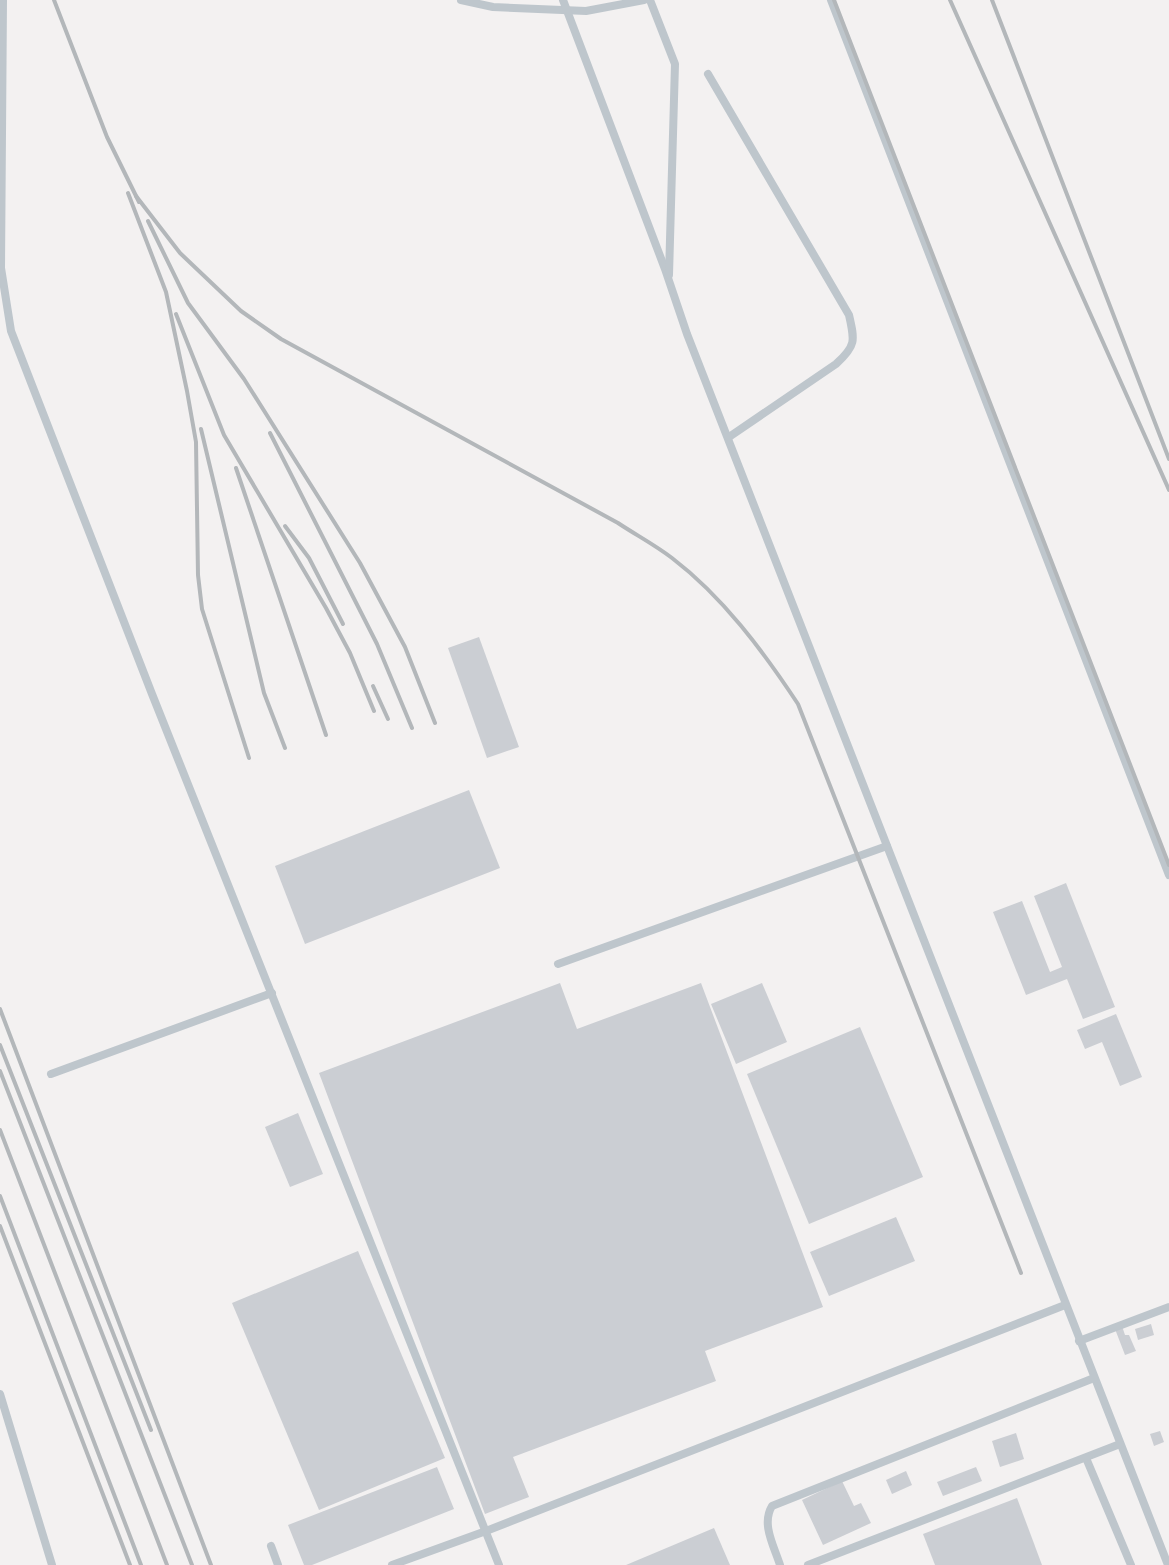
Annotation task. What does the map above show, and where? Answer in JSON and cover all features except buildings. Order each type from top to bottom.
[{"type":"lane","points":[[3,0],[1,268],[11,331],[499,1565]]},
{"type":"lane","points":[[461,0],[493,7],[586,11],[644,0]]},
{"type":"lane","points":[[563,0],[687,334],[729,436],[886,846],[1168,1565]]},
{"type":"lane","points":[[651,0],[675,63],[669,282]]},
{"type":"lane","points":[[831,0],[1169,875]]},
{"type":"lane","points":[[708,74],[849,315],[854,335],[851,350],[836,364],[729,436]]},
{"type":"lane","points":[[558,964],[886,846]]},
{"type":"lane","points":[[51,1074],[272,993]]},
{"type":"lane","points":[[392,1565],[486,1531],[1065,1305]]},
{"type":"lane","points":[[1079,1341],[1169,1307]]},
{"type":"lane","points":[[780,1565],[767,1526],[766,1515],[772,1506],[1094,1378]]},
{"type":"lane","points":[[0,1394],[52,1565]]},
{"type":"lane","points":[[808,1565],[1120,1444]]},
{"type":"lane","points":[[1086,1458],[1131,1565]]},
{"type":"lane","points":[[271,1546],[278,1565]]},
{"type":"railway","points":[[54,0],[107,137],[139,202]]},
{"type":"railway","points":[[834,0],[1169,865]]},
{"type":"railway","points":[[950,0],[1169,490]]},
{"type":"railway","points":[[992,0],[1169,459]]},
{"type":"railway","points":[[128,193],[166,292],[196,442],[198,575],[202,609],[249,758]]},
{"type":"railway","points":[[136,196],[180,253],[241,311],[281,339],[618,523],[652,544],[691,573],[741,626],[771,664],[798,704],[1021,1273]]},
{"type":"railway","points":[[148,221],[188,303],[244,379],[360,563],[405,647],[435,723]]},
{"type":"railway","points":[[176,314],[224,435],[326,608],[350,653],[374,711]]},
{"type":"railway","points":[[201,429],[264,693],[285,748]]},
{"type":"railway","points":[[270,433],[377,644],[412,728]]},
{"type":"railway","points":[[236,468],[326,735]]},
{"type":"railway","points":[[285,526],[309,558],[343,624]]},
{"type":"railway","points":[[373,686],[388,719]]},
{"type":"railway","points":[[0,1009],[211,1565]]},
{"type":"railway","points":[[0,1045],[151,1430]]},
{"type":"railway","points":[[0,1071],[192,1565]]},
{"type":"railway","points":[[0,1130],[167,1565]]},
{"type":"railway","points":[[0,1196],[141,1565]]},
{"type":"railway","points":[[0,1226],[130,1565]]}]
